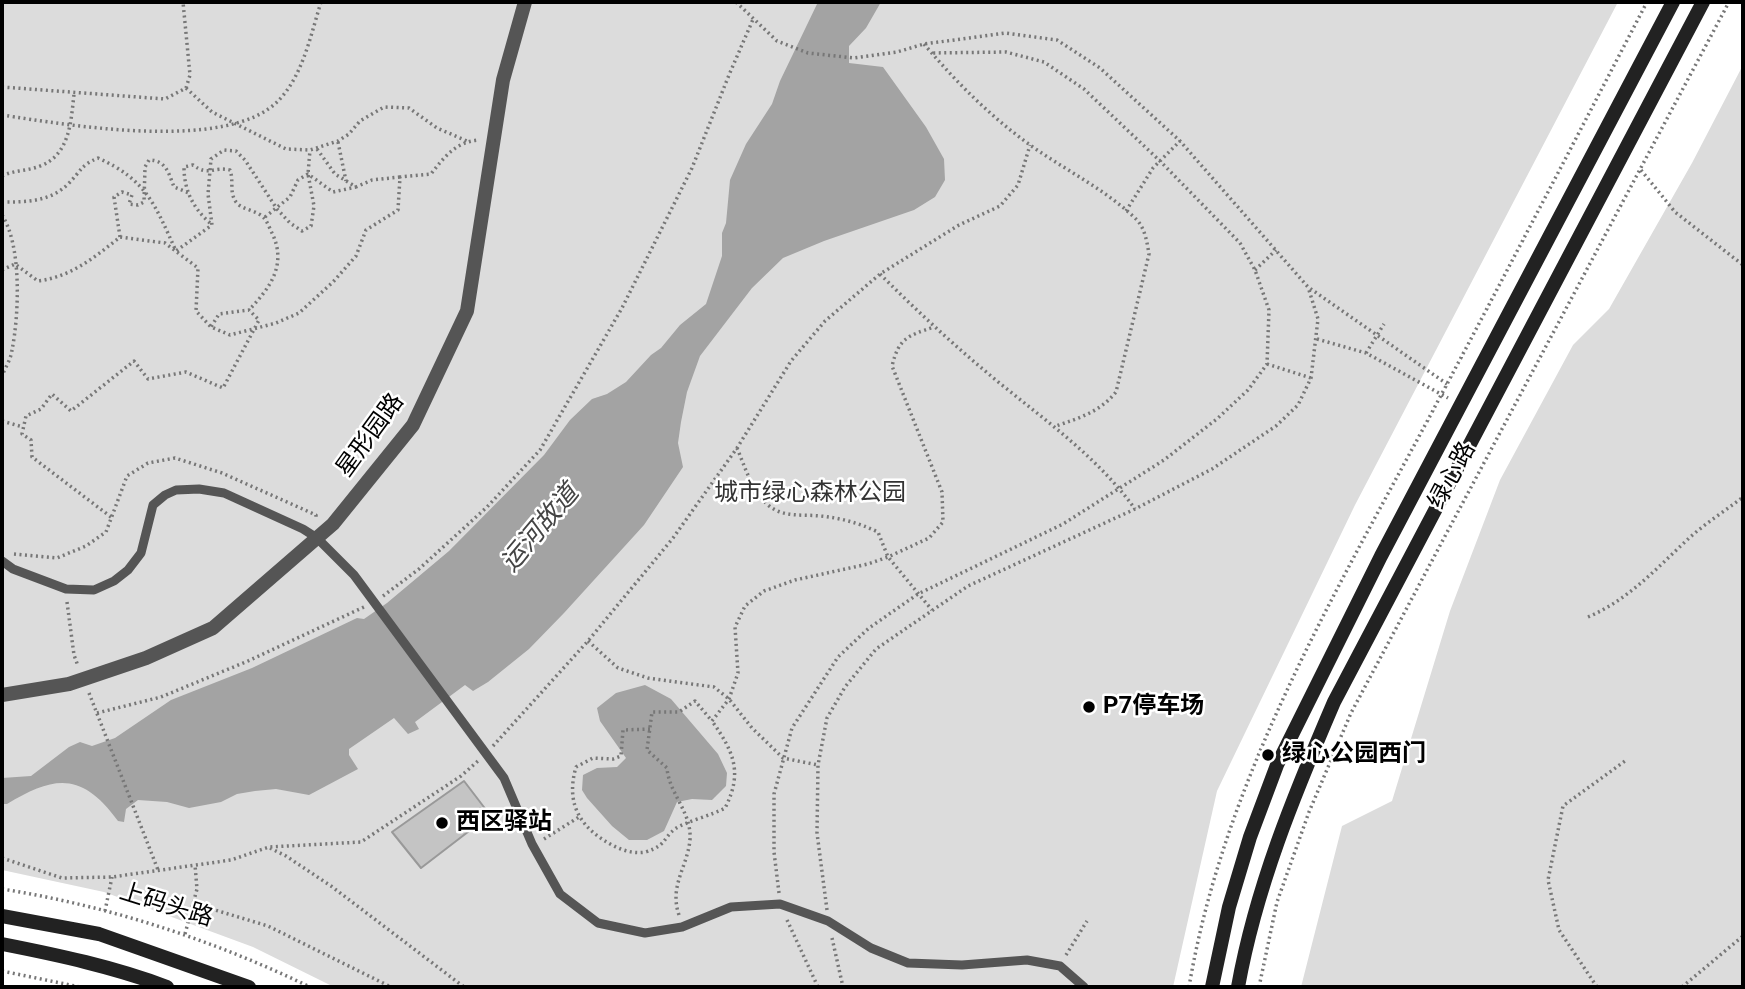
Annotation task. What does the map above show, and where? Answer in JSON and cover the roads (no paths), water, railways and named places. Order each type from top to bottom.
[{"type":"main road","name":"绿心路","points":[[1212,987],[1229,907],[1250,837],[1277,765],[1462,400],[1673,2]]},
{"type":"main road","name":"绿心路","points":[[1238,987],[1247,937],[1270,858],[1334,702],[1703,2]]},
{"type":"main road","name":"上码头路","points":[[2,916],[99,934],[231,984],[249,987]]},
{"type":"main road","points":[[44,952],[52,942],[53,933],[48,923]]},
{"type":"main road","points":[[2,944],[131,974],[167,987]]},
{"type":"street","name":"星形园路","points":[[2,695],[69,684],[146,658],[213,628],[333,524],[413,425],[467,311],[503,80],[525,2]]},
{"type":"lane","points":[[2,561],[13,569],[66,589],[94,590],[114,581],[128,570],[141,553],[153,505],[165,495],[176,490],[199,489],[224,493],[303,529],[317,538],[354,575],[505,778],[532,844],[560,894],[598,923],[645,933],[682,927],[731,907],[780,904],[828,920],[871,948],[908,962],[962,965],[1027,960],[1060,966],[1084,987]]},
{"type":"water","name":"运河故道","points":[[818,2],[881,2],[866,28],[849,46],[849,63],[883,67],[926,127],[944,159],[945,180],[935,197],[914,210],[783,258],[752,288],[700,356],[687,392],[681,422],[678,443],[683,467],[644,525],[529,649],[473,691],[465,685],[415,722],[419,729],[408,734],[394,718],[349,749],[349,755],[358,769],[309,795],[276,789],[255,791],[237,794],[221,802],[189,808],[167,802],[138,800],[126,809],[124,822],[118,821],[92,794],[80,786],[67,783],[40,788],[2,804],[2,778],[31,776],[69,747],[80,742],[92,746],[115,738],[171,700],[252,668],[357,618],[364,619],[387,603],[449,551],[544,455],[570,420],[592,399],[607,394],[626,382],[680,325],[706,304],[722,256],[722,233],[726,223],[730,180],[746,144],[772,104],[780,81]]},
{"type":"water","points":[[645,685],[671,699],[718,754],[727,773],[726,786],[712,800],[692,799],[677,802],[664,831],[647,840],[629,840],[612,826],[587,798],[582,790],[583,775],[597,768],[617,767],[626,758],[600,721],[597,708],[616,693]]},
{"type":"place","name":"P7停车场","points":[[1089,707]]},
{"type":"place","name":"绿心公园西门","points":[[1268,755]]},
{"type":"place","name":"西区驿站","points":[[442,823]]},
{"type":"park label","name":"城市绿心森林公园","points":[[810,494]]}]
